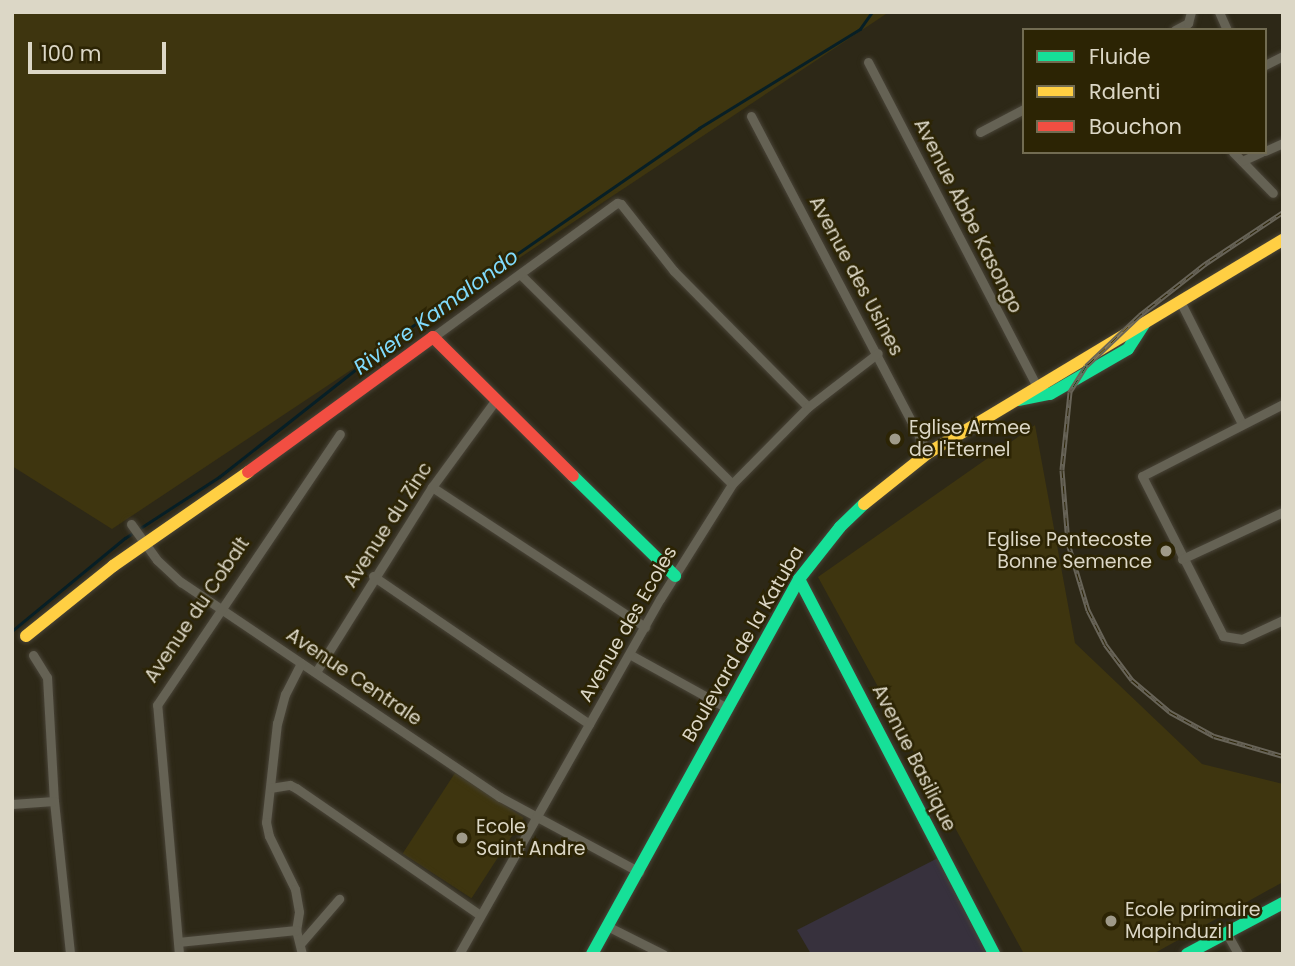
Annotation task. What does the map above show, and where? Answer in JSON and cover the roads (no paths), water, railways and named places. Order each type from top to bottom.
[{"type":"street","points":[[1179,28],[1188,23],[1191,12]]},
{"type":"street","points":[[1219,12],[1226,28]]},
{"type":"street","points":[[1267,64],[1283,56]]},
{"type":"street","name":"Avenue Abbe Kasongo","points":[[868,62],[1037,386]]},
{"type":"street","points":[[980,132],[1022,110]]},
{"type":"street","name":"Avenue des Usines","points":[[751,116],[929,453]]},
{"type":"street","points":[[1235,154],[1273,192]]},
{"type":"street","points":[[1242,161],[1257,154]]},
{"type":"street","points":[[26,636],[70,598],[346,403],[617,204],[621,204],[674,271],[808,407]]},
{"type":"street","name":"Boulevard de la Katuba","points":[[592,954],[799,579],[840,527],[872,496],[929,453],[1011,401],[1283,240]]},
{"type":"street","points":[[520,274],[732,484]]},
{"type":"street","points":[[1180,301],[1242,424]]},
{"type":"street","points":[[1011,401],[1050,394],[1072,383],[1128,349],[1139,337],[1144,323]]},
{"type":"street","points":[[433,337],[675,576]]},
{"type":"street","name":"Avenue des Ecoles","points":[[459,954],[645,627],[732,484],[808,407],[878,353]]},
{"type":"street","name":"Avenue du Zinc","points":[[316,672],[373,576],[432,487],[495,401]]},
{"type":"street","points":[[1283,404],[1145,471],[1144,481],[1223,636],[1235,640],[1249,637],[1283,620]]},
{"type":"street","name":"Avenue du Cobalt","points":[[179,954],[156,711],[220,607],[340,434]]},
{"type":"street","points":[[432,487],[645,627]]},
{"type":"street","points":[[1182,559],[1283,512]]},
{"type":"street","name":"Avenue Centrale","points":[[131,524],[157,560],[181,582],[536,818],[639,872]]},
{"type":"street","points":[[373,576],[589,724]]},
{"type":"street","name":"Avenue Basilique","points":[[799,579],[994,954]]},
{"type":"street","points":[[33,655],[47,677],[54,801],[70,954]]},
{"type":"street","points":[[631,655],[727,708]]},
{"type":"street","points":[[301,663],[285,694],[277,723],[267,829],[295,889],[299,912],[296,930],[301,949]]},
{"type":"street","points":[[270,788],[292,786],[480,915]]},
{"type":"street","points":[[12,804],[54,801]]},
{"type":"street","points":[[301,949],[339,899]]},
{"type":"street","points":[[1187,954],[1283,903]]},
{"type":"street","points":[[607,926],[663,954]]},
{"type":"street","points":[[178,942],[296,930]]},
{"type":"street","points":[[1226,932],[1238,954]]},
{"type":"waterway","name":"Riviere Kamalondo","points":[[12,631],[125,538],[219,477],[398,336],[699,128],[860,29],[872,12]]},
{"type":"railway","points":[[1283,212],[1205,264],[1140,315],[1086,366],[1070,392],[1062,470],[1068,543],[1088,610],[1105,644],[1132,680],[1170,712],[1214,736],[1283,756]]},
{"type":"place","name":"Eglise Armee de l'Eternel","points":[[895,439]]},
{"type":"place","name":"Eglise Pentecoste Bonne Semence","points":[[1166,551]]},
{"type":"place","name":"Ecole Saint Andre","points":[[462,838]]},
{"type":"place","name":"Ecole primaire Mapinduzi I","points":[[1111,921]]}]
